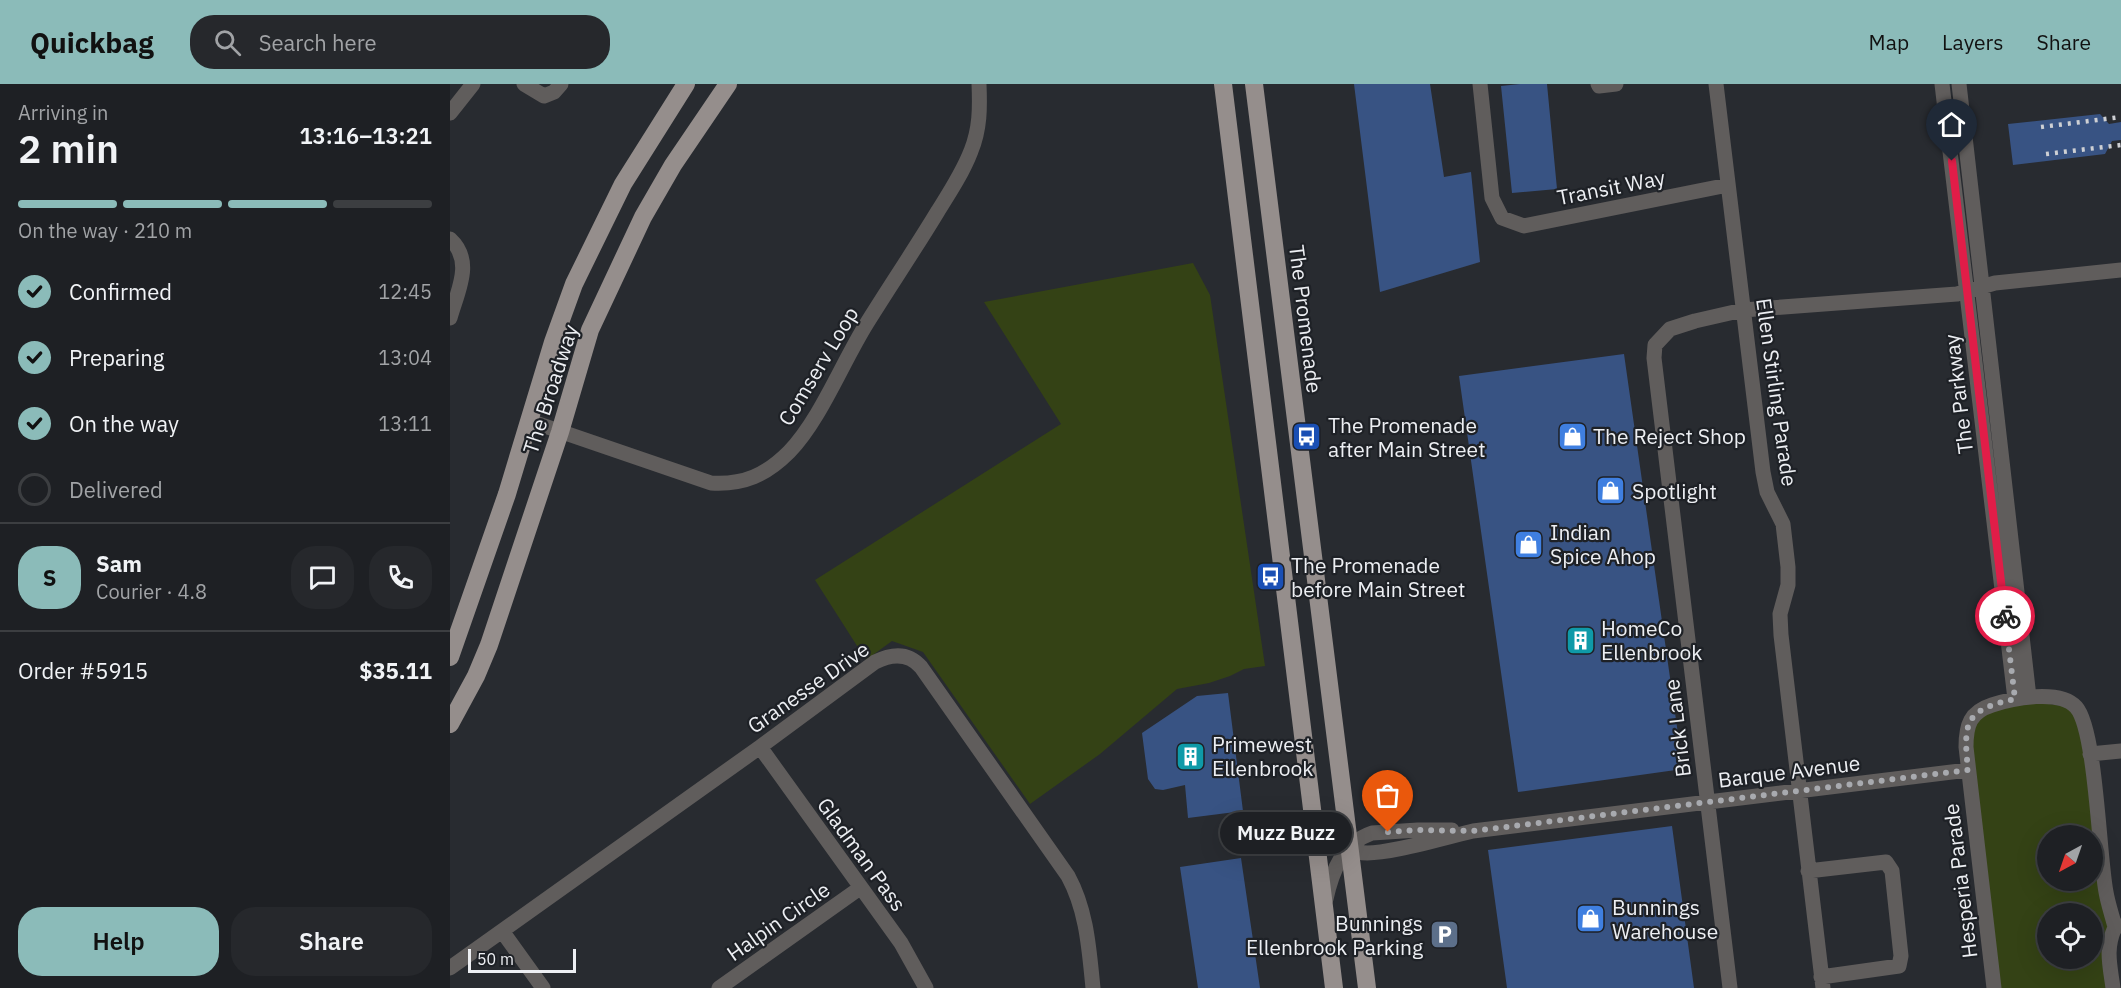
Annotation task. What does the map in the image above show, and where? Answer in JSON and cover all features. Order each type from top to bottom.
[{"type":"main road","name":"The Broadway","points":[[450,657],[472,598],[574,284],[623,184],[686,84]]},
{"type":"main road","name":"The Broadway","points":[[453,718],[476,676],[489,645],[560,432],[590,330],[630,244],[674,165],[728,84]]},
{"type":"main road","points":[[1223,84],[1334,988]]},
{"type":"main road","name":"The Promenade","points":[[1254,84],[1367,988]]},
{"type":"street","points":[[450,113],[474,84]]},
{"type":"street","points":[[524,84],[544,96],[554,92],[561,84]]},
{"type":"street","name":"Comserv Loop","points":[[530,421],[711,483],[748,481],[777,463],[789,453],[808,427],[866,325],[962,170],[971,152],[980,118],[979,84]]},
{"type":"street","name":"Transit Way","points":[[1480,84],[1492,198],[1502,218],[1524,226],[1728,185]]},
{"type":"street","points":[[1598,85],[1616,84]]},
{"type":"street","name":"Ellen Stirling Parade","points":[[1716,84],[1763,472],[1767,492],[1783,524],[1788,585],[1780,614],[1798,791],[1822,983]]},
{"type":"street","name":"The Parkway","points":[[1942,84],[1967,292],[2022,698]]},
{"type":"street","name":"The Parkway","points":[[1959,84],[1982,287],[2022,698]]},
{"type":"street","points":[[450,239],[458,247],[463,257],[463,265],[450,318]]},
{"type":"street","name":"Brick Lane","points":[[1730,988],[1654,351],[1660,338],[1675,327],[1743,310],[1957,294],[1995,283],[2121,270]]},
{"type":"street","name":"Granesse Drive","points":[[450,968],[760,747],[874,662],[895,655],[916,661],[1068,876],[1076,891],[1086,923],[1093,988]]},
{"type":"street","name":"Hesperia Parade","points":[[1994,988],[1968,770],[1966,730],[1972,718],[1981,709],[2022,698],[2060,699],[2071,702],[2077,708],[2087,734],[2106,892],[2118,927]]},
{"type":"street","name":"Gladman Pass","points":[[760,747],[901,943],[926,988]]},
{"type":"street","points":[[2090,754],[2121,751]]},
{"type":"street","name":"Barque Avenue","points":[[1324,906],[1337,863],[1350,847],[1365,835],[1372,833],[1418,830],[1473,831],[1968,770]]},
{"type":"street","points":[[1313,812],[1327,828],[1350,847]]},
{"type":"street","points":[[1808,871],[1886,862],[1892,871],[1901,956],[1899,966],[1822,983]]},
{"type":"street","name":"Halpin Circle","points":[[719,988],[860,888]]},
{"type":"street","points":[[2113,988],[2108,952],[2109,940],[2118,927]]},
{"type":"street","points":[[502,931],[543,988]]},
{"type":"green space","points":[[1193,263],[1210,295],[1265,666],[1244,669],[1209,683],[1177,689],[1100,754],[1030,804],[923,652],[892,641],[866,660],[815,580],[1061,424],[984,302]]},
{"type":"green space","points":[[2015,699],[2077,708],[2095,825],[2037,825],[2037,891],[2103,891],[2103,873],[2113,988],[1994,988],[1968,770],[1972,718]]},
{"type":"building","points":[[1354,84],[1430,84],[1444,177],[1471,172],[1480,262],[1380,292]]},
{"type":"building","points":[[1547,84],[1557,189],[1512,193],[1501,86]]},
{"type":"building","points":[[2100,114],[2109,124],[2121,122],[2121,140],[2112,141],[2105,154],[2013,165],[2008,124]]},
{"type":"building","name":"HomeCo Ellenbrook","points":[[1624,354],[1683,769],[1518,792],[1459,376]]},
{"type":"building","name":"Primewest Ellenbrook","points":[[1228,693],[1243,811],[1188,818],[1185,785],[1163,790],[1155,789],[1148,779],[1142,733],[1197,696]]},
{"type":"building","name":"Bunnings Warehouse","points":[[1672,826],[1694,988],[1507,988],[1488,850]]},
{"type":"building","points":[[1241,858],[1260,988],[1198,988],[1180,867]]},
{"type":"railway","points":[[2041,127],[2121,117]]},
{"type":"railway","points":[[2046,154],[2121,145]]},
{"type":"way so far","points":[[1388,832],[1473,831],[1968,770],[1966,730],[1972,718],[1981,709],[2015,699],[2005,616]]},
{"type":"place","name":"The Reject Shop","points":[[1572,436]]},
{"type":"place","name":"The Promenade after Main Street","points":[[1307,437]]},
{"type":"place","name":"Spotlight","points":[[1611,491]]},
{"type":"place","name":"Indian Spice Ahop","points":[[1529,544]]},
{"type":"place","name":"The Promenade before Main Street","points":[[1270,577]]},
{"type":"place","name":"HomeCo Ellenbrook","points":[[1580,640]]},
{"type":"place","name":"Primewest Ellenbrook","points":[[1191,756]]},
{"type":"place","name":"Muzz Buzz","points":[[1388,832]]},
{"type":"place","name":"Bunnings Warehouse","points":[[1591,919]]},
{"type":"place","name":"Bunnings Ellenbrook Parking","points":[[1444,935]]},
{"type":"route","points":[[1952,161],[2005,616]]}]
